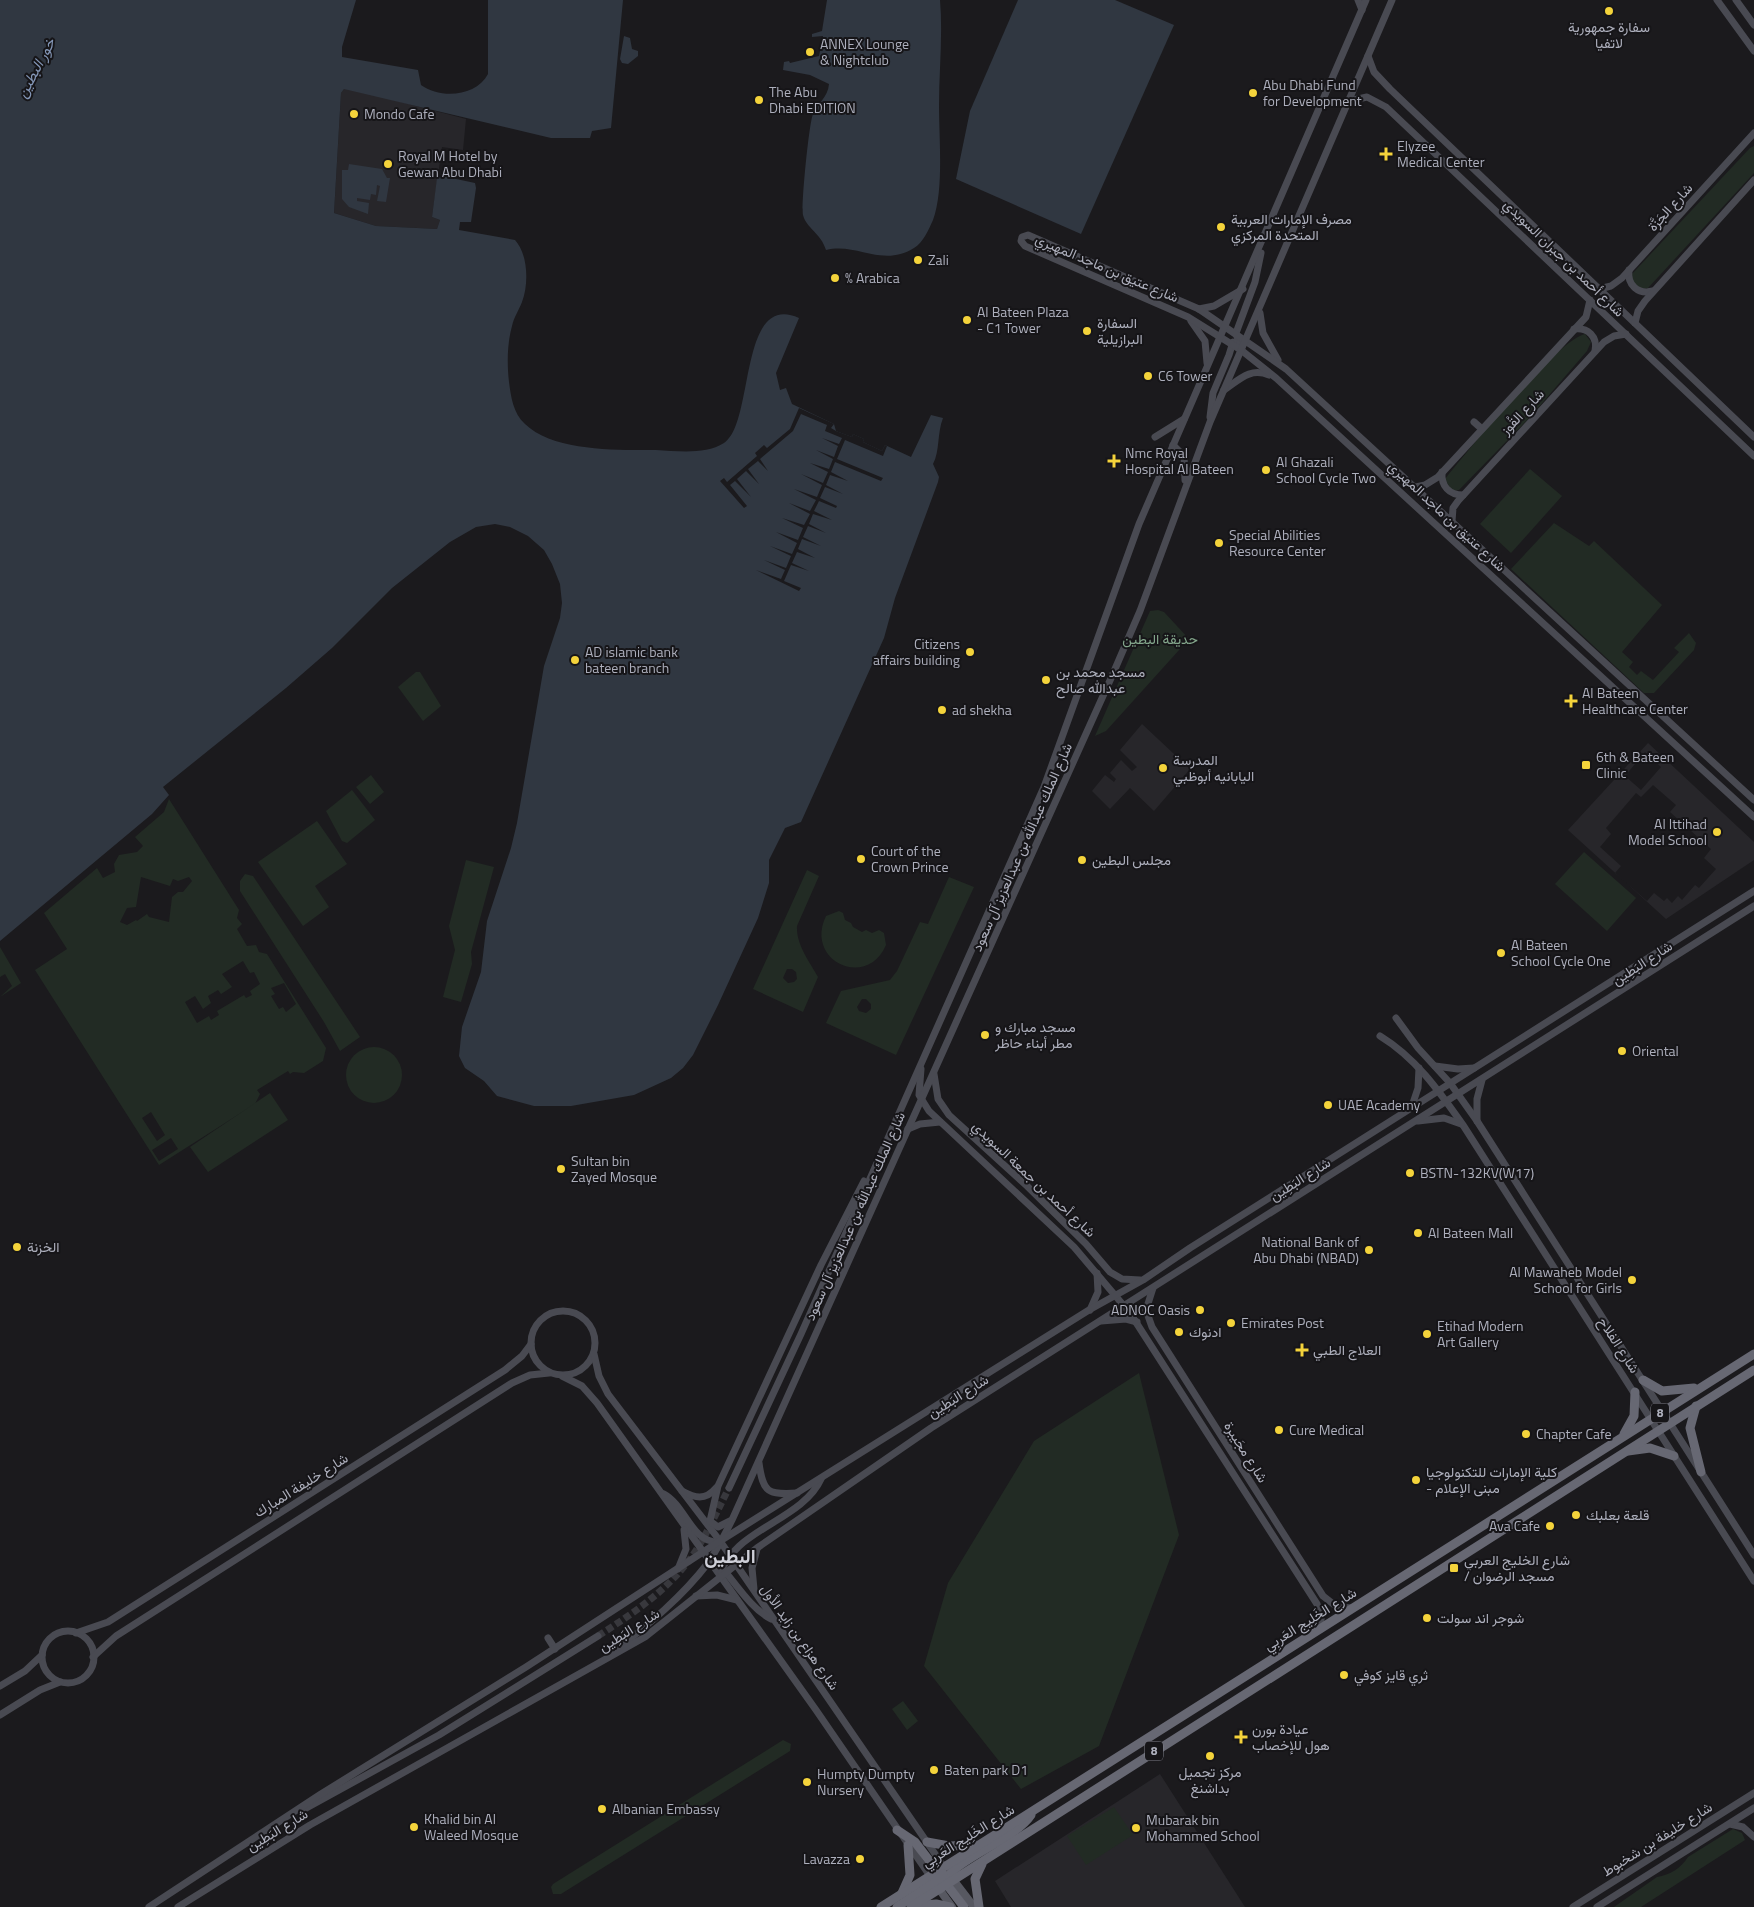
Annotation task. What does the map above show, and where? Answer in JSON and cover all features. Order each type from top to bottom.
[{"type":"highway","name":"شارع الخَلِيج العَربِي","points":[[912,1906],[978,1845],[1619,1440],[1700,1386],[1754,1354]]},
{"type":"highway","name":"شارع الخَلِيج العَربِي","points":[[881,1907],[900,1895],[984,1861],[1754,1370]]},
{"type":"highway","points":[[1643,1380],[1662,1391],[1683,1391],[1700,1386]]},
{"type":"highway","points":[[1619,1440],[1634,1419],[1635,1392]]},
{"type":"highway","points":[[1696,1406],[1690,1428],[1701,1472]]},
{"type":"highway","points":[[1625,1451],[1654,1448],[1674,1456]]},
{"type":"highway","points":[[897,1907],[1020,1827],[1034,1810]]},
{"type":"highway","points":[[897,1830],[915,1842],[964,1907]]},
{"type":"highway","points":[[927,1842],[956,1846],[978,1845]]},
{"type":"highway","points":[[900,1895],[910,1875],[908,1845]]},
{"type":"highway","points":[[979,1907],[975,1880],[984,1861]]},
{"type":"highway","points":[[912,1906],[936,1904],[951,1907]]},
{"type":"main road","points":[[1358,0],[1362,10]]},
{"type":"main road","name":"شارع الملك عبدالله بن عبدالعزيز آل سعود","points":[[729,1488],[878,1160],[1050,773],[1124,563],[1173,444],[1243,289],[1366,0]]},
{"type":"main road","name":"شارع الملك عبدالله بن عبدالعزيز آل سعود","points":[[604,1660],[668,1606],[710,1559],[732,1520],[1112,676],[1140,611],[1185,485],[1223,390],[1261,307],[1392,0]]},
{"type":"main road","points":[[1717,0],[1754,51]]},
{"type":"main road","points":[[1736,0],[1754,25]]},
{"type":"main road","name":"شارع أحمد بن جبران السويدي","points":[[1368,56],[1374,72],[1382,82],[1754,437]]},
{"type":"main road","name":"شارع أحمد بن جبران السويدي","points":[[1349,101],[1367,97],[1383,104],[1754,456]]},
{"type":"main road","name":"شارع الجَزَّة","points":[[1599,289],[1615,284],[1630,270],[1754,133]]},
{"type":"main road","points":[[1745,143],[1754,142]]},
{"type":"main road","points":[[1635,323],[1640,307],[1653,291],[1754,180]]},
{"type":"main road","name":"شارع عتيق بن ماجد المهيري","points":[[1754,800],[1286,369],[1199,309],[1028,235],[1021,239],[1025,246],[1188,316],[1241,350],[1276,378],[1496,578],[1754,817]]},
{"type":"main road","points":[[1241,350],[1236,333],[1255,282],[1261,246]]},
{"type":"main road","points":[[1630,270],[1630,281],[1636,290],[1646,293],[1653,291]]},
{"type":"main road","points":[[1199,309],[1214,306],[1243,289]]},
{"type":"main road","name":"شارع القُوز","points":[[1416,487],[1430,483],[1442,472],[1588,313],[1590,300]]},
{"type":"main road","points":[[1261,307],[1259,317],[1263,334],[1274,354],[1286,369]]},
{"type":"main road","points":[[1188,316],[1205,342],[1207,369]]},
{"type":"main road","points":[[1210,422],[1213,393],[1233,345],[1231,335],[1226,326]]},
{"type":"main road","points":[[1574,329],[1584,329],[1593,335],[1596,345],[1595,352]]},
{"type":"main road","name":"شارع القُوز","points":[[1452,521],[1453,508],[1463,495],[1595,352],[1610,337],[1626,334]]},
{"type":"main road","points":[[1223,390],[1254,371],[1276,378]]},
{"type":"main road","points":[[1696,401],[1703,398],[1706,391]]},
{"type":"main road","points":[[1721,425],[1725,418],[1732,415]]},
{"type":"main road","points":[[1155,437],[1184,419]]},
{"type":"main road","points":[[1474,422],[1482,429]]},
{"type":"main road","points":[[1173,444],[1184,456],[1185,485]]},
{"type":"main road","points":[[1442,472],[1446,488],[1454,494],[1463,495]]},
{"type":"main road","points":[[1496,578],[1502,576],[1505,570]]},
{"type":"main road","points":[[1523,603],[1532,595]]},
{"type":"main road","name":"شارع البَطِين","points":[[149,1907],[321,1794],[555,1649],[675,1573],[720,1542],[1089,1310],[1142,1280],[1411,1107],[1754,891]]},
{"type":"main road","name":"شارع البَطِين","points":[[178,1907],[310,1825],[645,1637],[672,1618],[720,1577],[726,1564],[735,1565],[931,1428],[1754,906]]},
{"type":"main road","name":"شارع الفلاح","points":[[1396,1018],[1450,1083],[1477,1121],[1754,1555]]},
{"type":"main road","name":"شارع الفلاح","points":[[1380,1036],[1397,1048],[1419,1068],[1438,1090],[1463,1125],[1635,1392],[1754,1582]]},
{"type":"main road","points":[[921,1100],[919,1085],[925,1054]]},
{"type":"main road","points":[[1435,1066],[1458,1069],[1477,1067]]},
{"type":"main road","points":[[1411,1107],[1418,1088],[1419,1068]]},
{"type":"main road","name":"شارع أحمد بن جمعة السويدي","points":[[934,1070],[935,1091],[945,1110],[1027,1186],[1114,1275],[1122,1279],[1142,1280]]},
{"type":"main road","points":[[1477,1121],[1477,1098],[1482,1079]]},
{"type":"main road","name":"شارع أحمد بن جمعة السويدي","points":[[921,1100],[940,1122],[1074,1247],[1116,1295]]},
{"type":"main road","points":[[1413,1122],[1444,1118],[1463,1125]]},
{"type":"main road","points":[[907,1130],[920,1124],[940,1122]]},
{"type":"main road","points":[[732,1520],[720,1526],[710,1523],[710,1514],[718,1486],[821,1265],[866,1178],[878,1160]]},
{"type":"main road","points":[[1013,1189],[1027,1186]]},
{"type":"main road","points":[[1089,1310],[1098,1292],[1097,1272],[1103,1270],[1105,1266]]},
{"type":"main road","name":"شارع مجَيبرة","points":[[1153,1287],[1146,1310],[1152,1327],[1323,1596],[1337,1607],[1353,1608]]},
{"type":"main road","name":"شارع مجَيبرة","points":[[1116,1295],[1137,1322],[1317,1604],[1321,1615],[1321,1629]]},
{"type":"main road","points":[[565,1311],[578,1314],[589,1323],[595,1336],[594,1354],[588,1364],[579,1372],[562,1376],[549,1373],[536,1361],[530,1344],[534,1330],[541,1319],[552,1312],[565,1311]]},
{"type":"main road","points":[[1101,1321],[1126,1319],[1137,1322]]},
{"type":"main road","name":"شارع خليفة المبارك","points":[[76,1633],[108,1622],[505,1370],[522,1356],[530,1344]]},
{"type":"main road","name":"شارع هزاع بن زايد الأول","points":[[594,1354],[599,1376],[608,1394],[720,1542],[726,1564],[735,1565],[927,1842],[942,1878],[951,1907]]},
{"type":"main road","name":"شارع خليفة المبارك","points":[[94,1657],[116,1636],[512,1383],[530,1375],[549,1373]]},
{"type":"main road","name":"شارع هزاع بن زايد الأول","points":[[562,1376],[576,1382],[593,1397],[682,1525],[710,1559],[720,1577],[816,1710],[908,1845],[974,1907]]},
{"type":"main road","points":[[759,1461],[761,1479],[768,1490],[777,1494],[800,1493]]},
{"type":"main road","points":[[726,1564],[809,1497],[822,1478]]},
{"type":"main road","points":[[679,1489],[700,1498],[711,1494],[718,1486]]},
{"type":"main road","points":[[661,1493],[674,1502],[701,1537],[720,1542]]},
{"type":"main road","points":[[675,1573],[682,1562],[686,1549],[682,1525]]},
{"type":"main road","points":[[757,1548],[752,1574],[757,1598]]},
{"type":"main road","points":[[710,1559],[726,1564],[758,1610],[773,1620]]},
{"type":"main road","points":[[696,1596],[717,1595],[737,1600]]},
{"type":"main road","points":[[0,1715],[40,1690],[60,1682],[72,1683],[83,1678],[91,1669],[94,1657],[90,1645],[76,1633],[64,1632],[51,1637],[44,1648],[42,1655],[46,1672],[60,1682]]},
{"type":"main road","name":"شارع البَطِين","points":[[290,1816],[328,1798],[439,1735],[598,1636]]},
{"type":"main road","points":[[548,1638],[555,1649]]},
{"type":"main road","points":[[0,1686],[25,1671],[42,1655]]},
{"type":"main road","name":"شارع خليفة بن شخبوط","points":[[1573,1907],[1754,1793]]},
{"type":"main road","name":"شارع خليفة بن شخبوط","points":[[1597,1907],[1754,1808]]},
{"type":"main road","points":[[1729,1824],[1743,1827],[1754,1838]]},
{"type":"shaded area","name":"Royal M Hotel by Gewan Abu Dhabi","points":[[348,88],[466,119],[463,150],[442,147],[432,217],[440,220],[437,229],[376,226],[334,213],[341,93],[344,89]]},
{"type":"shaded area","name":"المدرسة اليابانيه أبوظبي","points":[[1142,724],[1190,769],[1154,811],[1130,788],[1110,809],[1092,791],[1105,775],[1114,782],[1116,779],[1110,773],[1121,760],[1132,771],[1137,767],[1120,750]]},
{"type":"shaded area","name":"Al Ittihad Model School","points":[[1648,743],[1754,842],[1754,860],[1666,919],[1625,881],[1647,901],[1654,893],[1664,901],[1667,898],[1672,903],[1678,896],[1682,900],[1695,885],[1699,888],[1716,869],[1704,858],[1711,849],[1670,812],[1676,805],[1653,785],[1641,797],[1636,793],[1606,828],[1611,834],[1600,847],[1621,866],[1615,873],[1568,830]],"holes":[[[1645,752],[1661,767],[1641,790],[1625,776]]]},
{"type":"shaded area","name":"Mubarak bin Mohammed School","points":[[1160,1774],[1245,1907],[1011,1907],[995,1881]]},
{"type":"green space","points":[[1754,146],[1754,173],[1648,288],[1633,287],[1632,274],[1750,148]]},
{"type":"green space","points":[[1585,334],[1591,342],[1587,351],[1531,416],[1459,490],[1452,491],[1445,479],[1492,423],[1554,355]]},
{"type":"green space","points":[[1530,469],[1562,496],[1511,553],[1480,524]]},
{"type":"green space","points":[[1554,523],[1589,546],[1594,541],[1662,605],[1622,652],[1633,662],[1629,667],[1637,675],[1641,671],[1653,680],[1679,652],[1674,648],[1689,633],[1696,643],[1694,650],[1654,693],[1644,693],[1511,569]]},
{"type":"green space","name":"حديقة البطين","points":[[1158,610],[1164,612],[1189,639],[1106,731],[1095,736],[1150,611]]},
{"type":"green space","points":[[416,672],[420,672],[441,706],[423,721],[398,687]]},
{"type":"green space","points":[[371,775],[384,792],[370,804],[356,787]]},
{"type":"green space","points":[[352,790],[375,820],[347,843],[342,841],[326,811]]},
{"type":"green space","points":[[169,799],[239,910],[237,918],[242,924],[237,929],[247,946],[256,945],[259,952],[267,954],[326,1048],[323,1061],[304,1073],[293,1072],[290,1074],[288,1071],[257,1090],[260,1094],[255,1104],[159,1165],[35,970],[67,949],[44,913],[97,868],[103,878],[115,872],[114,864],[119,855],[137,852],[143,846],[135,837],[164,812]],"holes":[[[141,877],[170,886],[173,879],[178,881],[189,877],[192,881],[183,892],[178,892],[172,897],[169,922],[149,917],[147,914],[127,925],[120,922],[127,908],[136,907]],[[243,961],[250,973],[254,972],[260,984],[250,991],[252,995],[246,998],[244,995],[217,1011],[219,1015],[211,1020],[209,1016],[197,1023],[185,1002],[195,996],[203,1009],[211,1003],[208,996],[218,990],[221,994],[232,987],[222,974]],[[284,983],[296,1004],[286,1012],[283,1007],[279,1009],[271,996],[275,994],[271,988]],[[151,1112],[165,1135],[157,1141],[142,1118]],[[171,1138],[178,1149],[159,1161],[152,1150]]]},
{"type":"green space","points":[[317,821],[347,864],[315,886],[329,907],[303,926],[258,862]]},
{"type":"green space","points":[[1584,852],[1636,898],[1607,931],[1555,884]]},
{"type":"green space","points":[[466,860],[494,867],[471,952],[472,964],[461,1002],[443,997],[455,950],[449,926]]},
{"type":"green space","points":[[807,870],[819,876],[797,926],[801,947],[818,977],[803,1012],[753,989]],"holes":[[[787,969],[792,969],[796,972],[797,979],[794,982],[788,983],[783,978]]]},
{"type":"green space","points":[[245,874],[253,876],[360,1037],[340,1051],[324,1022],[240,891],[240,881]]},
{"type":"green space","points":[[949,877],[974,887],[896,1055],[826,1023],[841,991],[890,980],[897,971],[920,922],[928,924]],"holes":[[[862,999],[866,999],[871,1004],[871,1009],[866,1013],[859,1011],[857,1007]]]},
{"type":"green space","points":[[839,911],[843,913],[845,920],[862,932],[866,930],[872,933],[879,930],[884,933],[886,945],[877,959],[866,966],[853,967],[841,964],[830,957],[823,946],[821,932],[826,916]]},
{"type":"green space","points":[[0,947],[21,983],[0,997],[12,986],[5,974],[0,977]]},
{"type":"green space","points":[[374,1047],[389,1052],[397,1060],[402,1075],[397,1090],[389,1098],[374,1103],[359,1098],[351,1090],[346,1075],[351,1060],[359,1052]]},
{"type":"green space","points":[[270,1093],[288,1120],[208,1172],[190,1147]]},
{"type":"green space","points":[[1139,1373],[1179,1535],[1099,1746],[1021,1789],[924,1666],[948,1583],[1034,1441]]},
{"type":"green space","points":[[903,1701],[918,1721],[907,1730],[892,1709]]},
{"type":"green space","points":[[783,1740],[791,1744],[790,1751],[561,1894],[553,1894],[551,1887],[553,1884]]},
{"type":"green space","points":[[1114,1807],[1133,1835],[1086,1865],[1067,1836]]},
{"type":"green space","points":[[1733,1829],[1742,1833],[1745,1840],[1641,1907],[1614,1907],[1657,1877],[1675,1870],[1688,1857]]},
{"type":"water","name":"خور البطين","points":[[0,0],[356,0],[342,47],[342,57],[418,70],[421,85],[447,94],[467,91],[482,82],[488,74],[488,0],[623,0],[611,128],[592,131],[590,138],[551,138],[344,89],[341,93],[334,213],[376,226],[437,229],[440,220],[432,217],[437,178],[442,176],[475,183],[476,188],[471,222],[460,222],[459,230],[515,240],[523,253],[526,269],[526,287],[510,333],[508,347],[509,382],[513,404],[521,420],[537,433],[552,440],[588,448],[624,450],[700,451],[724,443],[734,431],[757,340],[766,323],[780,315],[799,318],[776,373],[780,390],[786,388],[792,404],[834,424],[836,431],[852,437],[853,434],[864,439],[863,442],[882,451],[885,445],[911,457],[931,415],[943,418],[937,453],[933,464],[939,477],[938,482],[895,598],[884,638],[801,822],[785,828],[769,860],[769,883],[758,918],[718,1005],[693,1055],[683,1068],[671,1078],[634,1095],[571,1106],[534,1106],[497,1096],[484,1081],[465,1068],[459,1056],[462,1027],[481,972],[487,921],[511,848],[517,823],[544,666],[560,618],[562,603],[560,584],[544,550],[528,536],[510,527],[495,524],[476,527],[450,542],[392,588],[332,648],[286,688],[163,787],[169,795],[152,814],[0,941]]},
{"type":"water","points":[[827,0],[940,0],[939,194],[933,220],[925,236],[917,246],[902,254],[880,255],[837,248],[826,250],[821,239],[807,224],[803,215],[804,181],[811,121],[815,110],[827,93],[829,84],[810,75],[783,70],[784,62],[789,61],[790,63],[819,56],[823,36],[812,37],[812,34],[822,31]]},
{"type":"water","points":[[1018,0],[1115,0],[1174,25],[1081,234],[956,179],[970,111]]},
{"type":"water","points":[[624,36],[630,38],[632,49],[638,51],[638,56],[628,64],[622,63],[620,59]]},
{"type":"water","points":[[349,164],[382,169],[387,178],[390,178],[386,202],[377,201],[380,186],[377,185],[376,195],[371,194],[370,200],[357,198],[357,201],[369,203],[368,214],[349,207],[342,199],[342,170],[348,170]]},
{"type":"pier","points":[[799,408],[834,424],[831,428],[836,431],[852,437],[853,434],[864,439],[863,442],[882,451],[885,445],[887,446],[883,456],[845,440],[837,459],[883,478],[881,481],[835,462],[831,472],[848,481],[830,475],[826,485],[843,494],[825,487],[820,498],[837,506],[836,508],[819,501],[814,511],[832,520],[813,514],[809,524],[826,533],[808,526],[803,537],[821,546],[802,539],[798,549],[815,558],[797,552],[792,563],[809,571],[791,565],[784,581],[801,588],[799,591],[756,570],[781,579],[785,570],[764,560],[786,568],[791,556],[770,546],[792,554],[797,543],[776,532],[798,540],[803,528],[782,518],[804,525],[810,514],[789,503],[810,511],[816,500],[794,489],[817,497],[822,485],[801,474],[823,483],[828,472],[810,463],[829,469],[833,459],[816,450],[834,457],[838,446],[822,438],[839,444],[842,438],[825,431],[827,425],[801,414],[793,431],[760,459],[768,471],[758,461],[748,469],[759,484],[746,471],[737,479],[751,497],[735,481],[730,485],[747,506],[744,508],[720,481],[724,478],[727,482],[757,456],[755,453],[764,445],[767,448],[790,429]]},
{"type":"tunnel","points":[[598,1636],[651,1599],[685,1565],[700,1544],[729,1488]]},
{"type":"place","name":"سفارة جمهورية لاتفيا","points":[[1609,11]]},
{"type":"place","name":"ANNEX Lounge & Nightclub","points":[[810,52]]},
{"type":"place","name":"Abu Dhabi Fund for Development","points":[[1253,93]]},
{"type":"place","name":"The Abu Dhabi EDITION","points":[[759,100]]},
{"type":"place","name":"Mondo Cafe","points":[[354,114]]},
{"type":"place","name":"Elyzee Medical Center","points":[[1386,154]]},
{"type":"place","name":"Royal M Hotel by Gewan Abu Dhabi","points":[[388,164]]},
{"type":"place","name":"مصرف الإمارات العربية المتحدة المركزي","points":[[1221,227]]},
{"type":"place","name":"Zali","points":[[918,260]]},
{"type":"place","name":"% Arabica","points":[[835,278]]},
{"type":"place","name":"Al Bateen Plaza - C1 Tower","points":[[967,320]]},
{"type":"place","name":"السفارة البرازيلية","points":[[1087,331]]},
{"type":"place","name":"C6 Tower","points":[[1148,376]]},
{"type":"place","name":"Nmc Royal Hospital Al Bateen","points":[[1114,461]]},
{"type":"place","name":"Al Ghazali School Cycle Two","points":[[1266,470]]},
{"type":"place","name":"Special Abilities Resource Center","points":[[1219,543]]},
{"type":"place","name":"Citizens affairs building","points":[[970,652]]},
{"type":"place","name":"AD islamic bank bateen branch","points":[[575,660]]},
{"type":"place","name":"مسجد محمد بن عبدالله صالح","points":[[1046,680]]},
{"type":"place","name":"Al Bateen Healthcare Center","points":[[1571,701]]},
{"type":"place","name":"ad shekha","points":[[942,710]]},
{"type":"place","name":"6th & Bateen Clinic","points":[[1586,765]]},
{"type":"place","name":"المدرسة اليابانيه أبوظبي","points":[[1163,768]]},
{"type":"place","name":"Al Ittihad Model School","points":[[1717,832]]},
{"type":"place","name":"Court of the Crown Prince","points":[[861,859]]},
{"type":"place","name":"مجلس البطين","points":[[1082,860]]},
{"type":"place","name":"Al Bateen School Cycle One","points":[[1501,953]]},
{"type":"place","name":"مسجد مبارك و مطر أبناء حاظر","points":[[985,1035]]},
{"type":"place","name":"Oriental","points":[[1622,1051]]},
{"type":"place","name":"UAE Academy","points":[[1328,1105]]},
{"type":"place","name":"Sultan bin Zayed Mosque","points":[[561,1169]]},
{"type":"place","name":"BSTN-132KV(W17)","points":[[1410,1173]]},
{"type":"place","name":"Al Bateen Mall","points":[[1418,1233]]},
{"type":"place","name":"الخزنة","points":[[17,1247]]},
{"type":"place","name":"National Bank of Abu Dhabi (NBAD)","points":[[1369,1250]]},
{"type":"place","name":"Al Mawaheb Model School for Girls","points":[[1632,1280]]},
{"type":"place","name":"ADNOC Oasis","points":[[1200,1310]]},
{"type":"place","name":"Emirates Post","points":[[1231,1323]]},
{"type":"place","name":"ادنوك","points":[[1179,1332]]},
{"type":"place","name":"Etihad Modern Art Gallery","points":[[1427,1334]]},
{"type":"place","name":"العلاج الطبي","points":[[1302,1350]]},
{"type":"place","name":"Cure Medical","points":[[1279,1430]]},
{"type":"place","name":"Chapter Cafe","points":[[1526,1434]]},
{"type":"place","name":"كلية الإمارات للتكنولوجيا - مبنى الإعلام","points":[[1416,1480]]},
{"type":"place","name":"قلعة بعلبك","points":[[1576,1515]]},
{"type":"place","name":"Ava Cafe","points":[[1550,1526]]},
{"type":"place","name":"شارع الخليج العربي / مسجد الرضوان","points":[[1454,1568]]},
{"type":"place","name":"شوجر اند سولت","points":[[1427,1618]]},
{"type":"place","name":"ثري قايز كوفي","points":[[1344,1675]]},
{"type":"place","name":"عيادة بورن هول للإخصاب","points":[[1241,1737]]},
{"type":"place","name":"مركز تجميل بداشنغ","points":[[1210,1756]]},
{"type":"place","name":"Baten park D1","points":[[934,1770]]},
{"type":"place","name":"Humpty Dumpty Nursery","points":[[807,1782]]},
{"type":"place","name":"Albanian Embassy","points":[[602,1809]]},
{"type":"place","name":"Khalid bin Al Waleed Mosque","points":[[414,1827]]},
{"type":"place","name":"Mubarak bin Mohammed School","points":[[1136,1828]]},
{"type":"place","name":"Lavazza","points":[[860,1859]]},
{"type":"district","name":"البطين","points":[[730,1556]]}]
